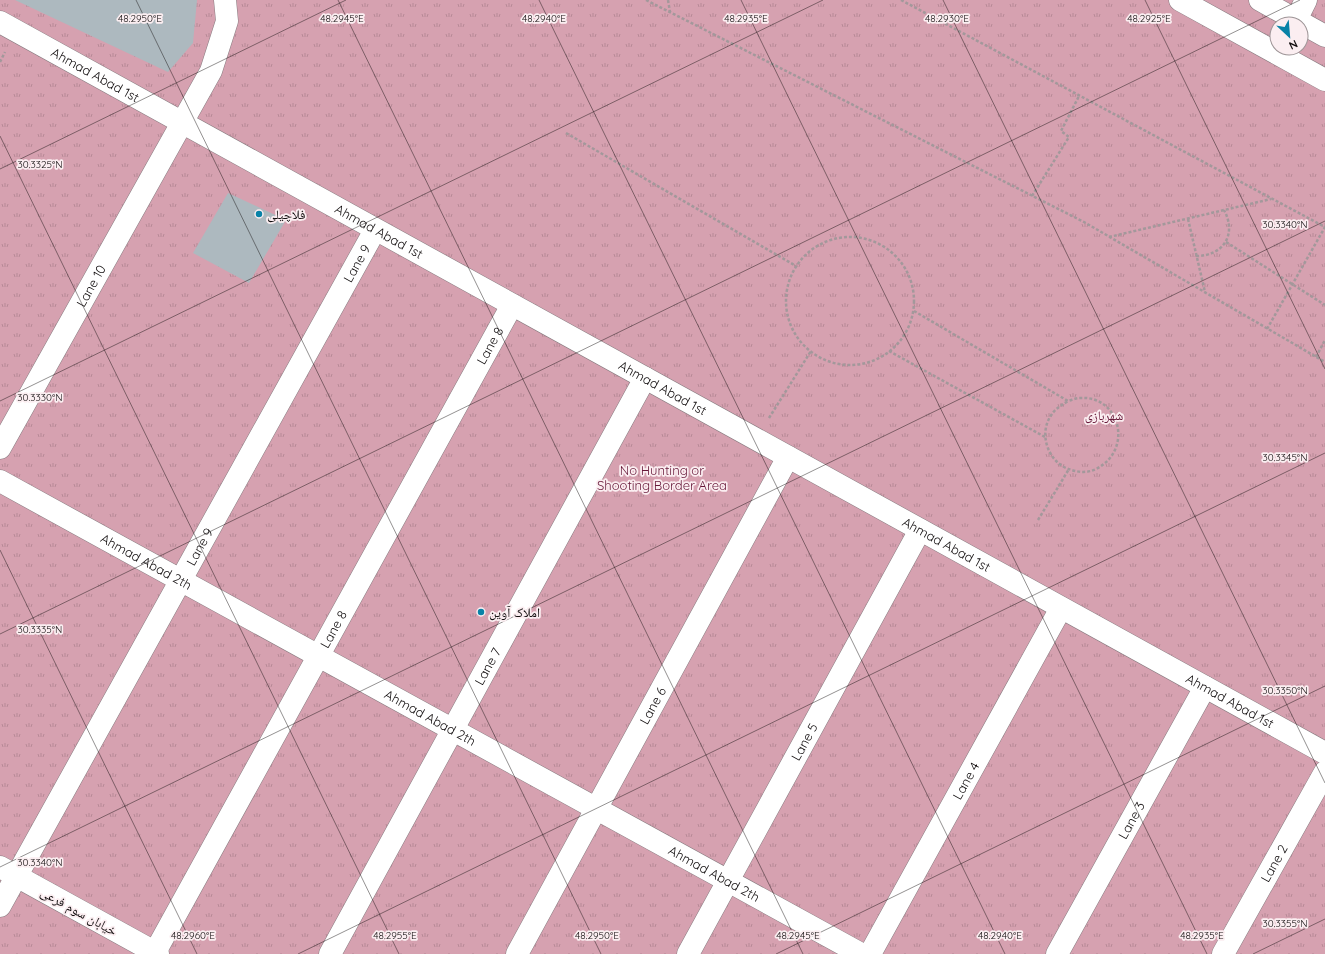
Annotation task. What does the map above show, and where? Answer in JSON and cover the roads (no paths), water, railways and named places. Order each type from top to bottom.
[{"type":"street","name":"Lane 10","points":[[0,448],[211,71],[227,21],[225,0]]},
{"type":"street","points":[[1180,0],[1325,80]]},
{"type":"street","points":[[1260,0],[1289,16]]},
{"type":"street","points":[[1298,16],[1306,0]]},
{"type":"street","name":"Ahmad Abad 1st","points":[[0,22],[1325,753]]},
{"type":"street","points":[[1309,27],[1325,36]]},
{"type":"street","name":"Lane 9","points":[[0,906],[8,872],[181,580],[375,230]]},
{"type":"street","name":"Lane 8","points":[[156,953],[512,305]]},
{"type":"street","name":"Lane 7","points":[[330,954],[645,378]]},
{"type":"street","name":"Lane 6","points":[[517,954],[788,457]]},
{"type":"street","name":"Ahmad Abad 2th","points":[[0,481],[861,954]]},
{"type":"street","name":"Lane 5","points":[[688,954],[920,530]]},
{"type":"street","name":"Lane 4","points":[[870,954],[1061,608]]},
{"type":"street","name":"Lane 3","points":[[1057,954],[1205,687]]},
{"type":"street","name":"Lane 2","points":[[1223,954],[1325,772]]},
{"type":"street","name":"خیابان سوم فرعی","points":[[8,872],[156,953]]},
{"type":"place","name":"فلاچیلی","points":[[259,214]]},
{"type":"place","name":"املاک آوین","points":[[481,612]]},
{"type":"park label","name":"شهربازی","points":[[1104,415]]},
{"type":"park label","name":"No Hunting or Shooting Border Area","points":[[662,478]]}]
